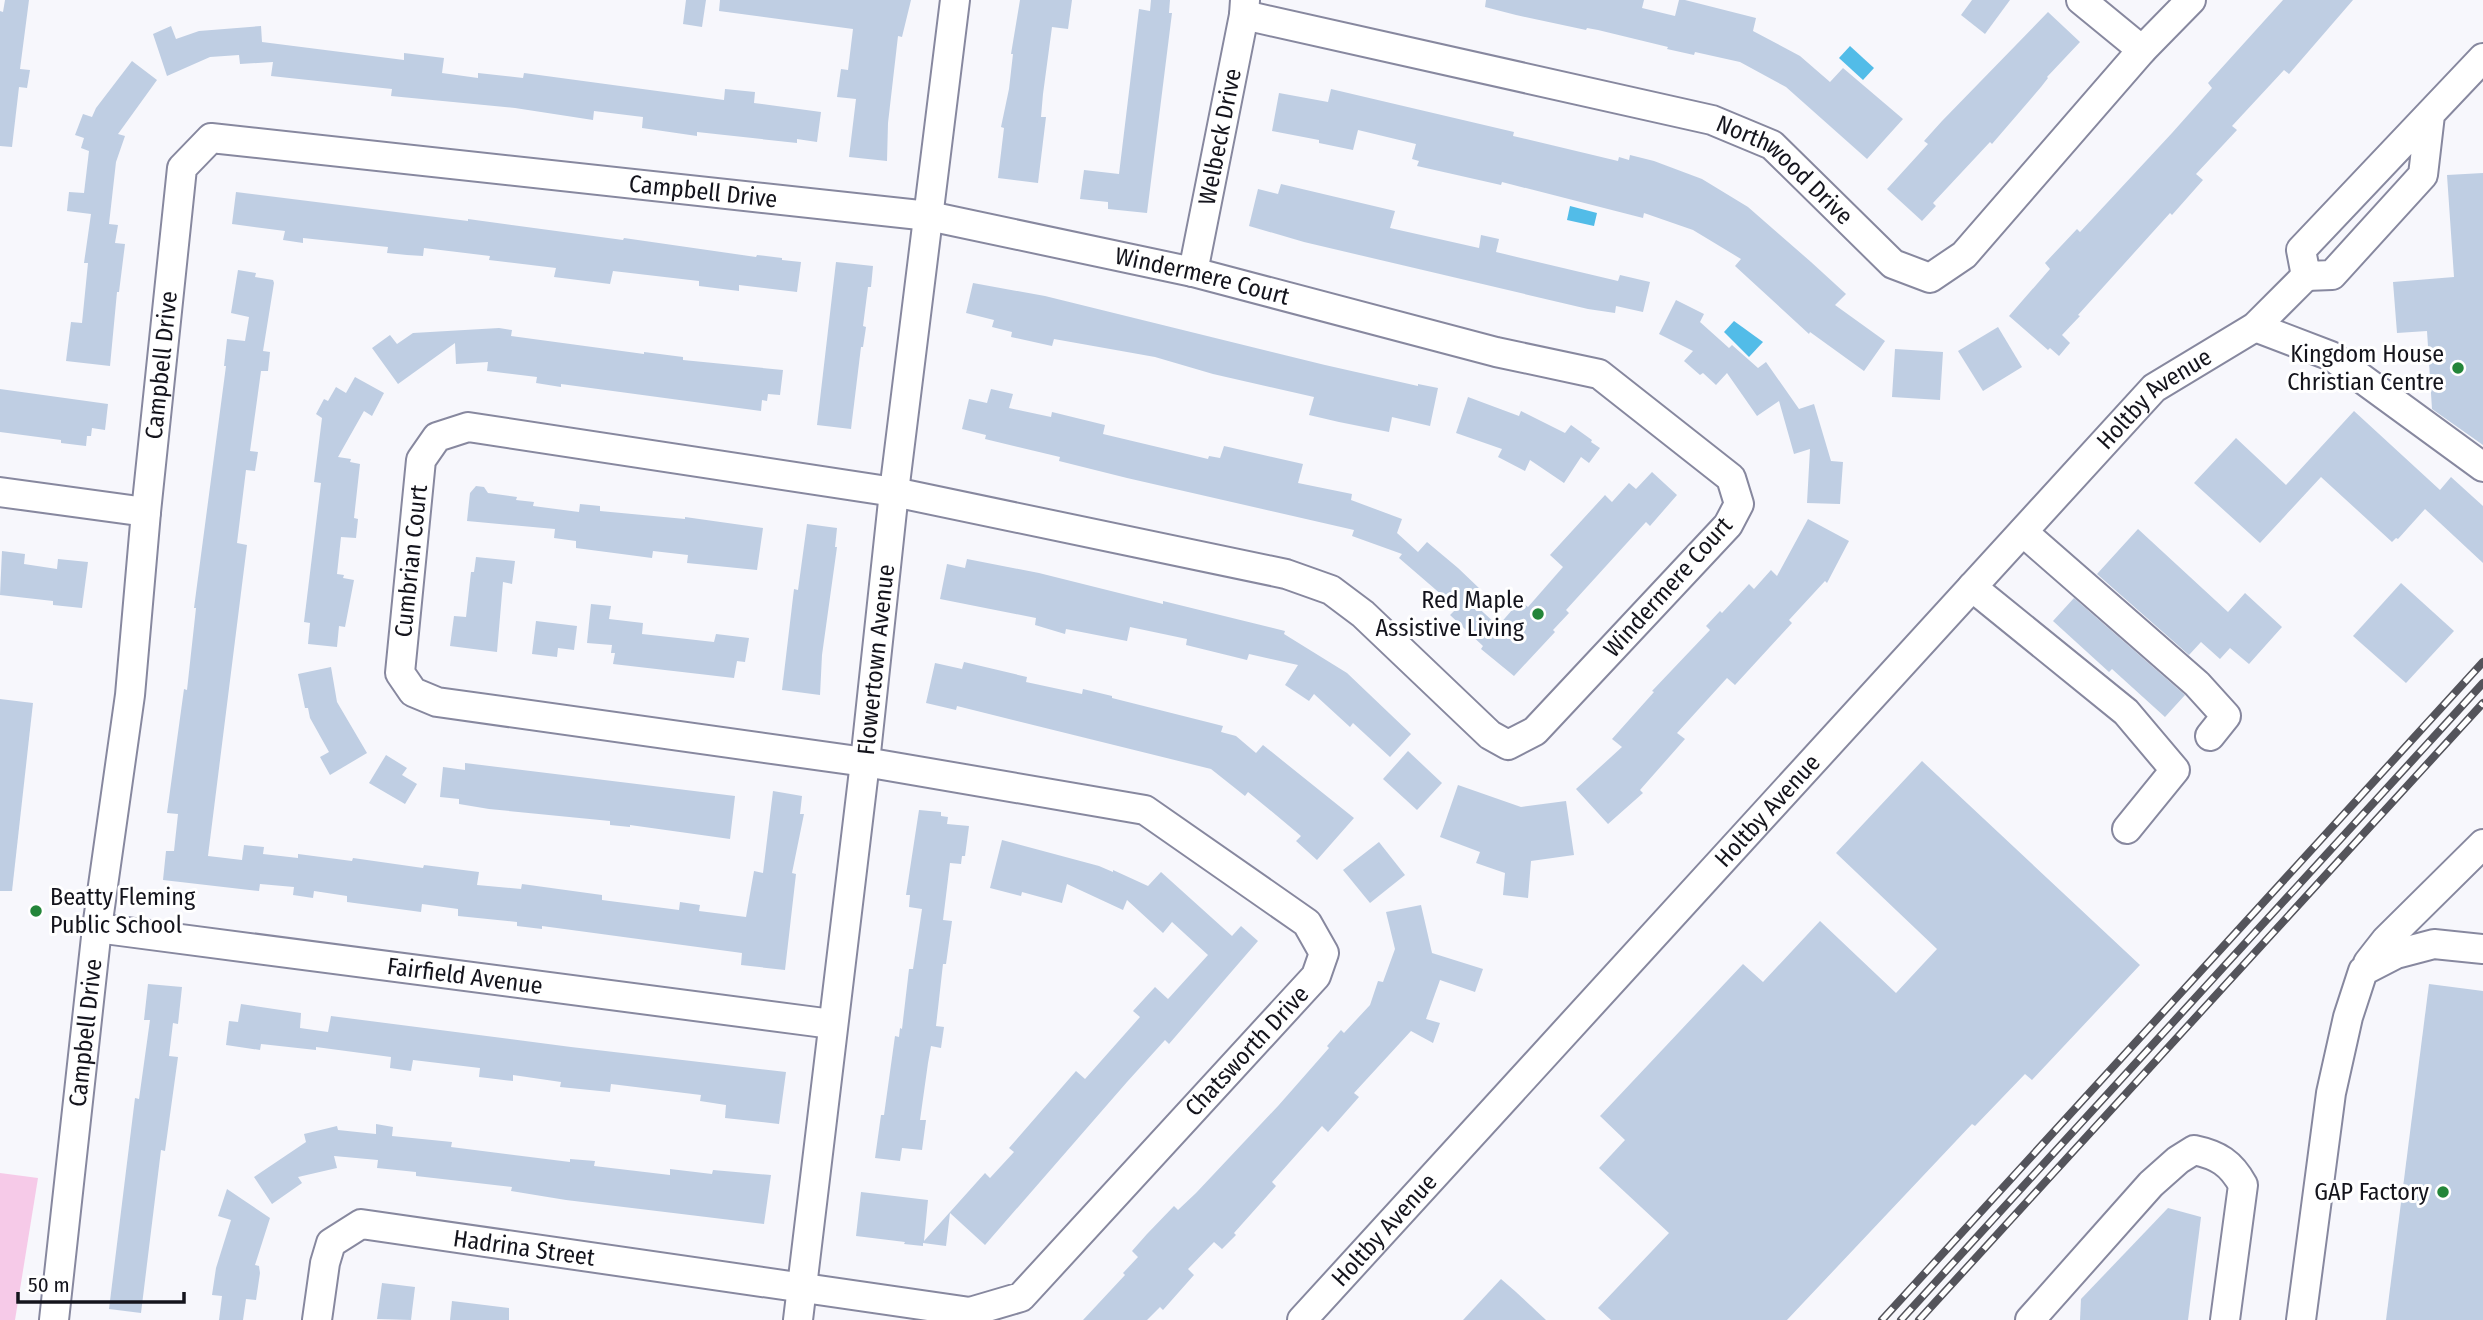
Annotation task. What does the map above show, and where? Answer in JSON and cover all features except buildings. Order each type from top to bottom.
[{"type":"street","name":"Flowertown Avenue","points":[[798,1320],[865,762],[894,492],[955,0]]},
{"type":"street","points":[[2081,0],[2142,50]]},
{"type":"street","name":"Northwood Drive","points":[[1244,8],[1712,120],[1772,145],[1893,264],[1930,278],[1964,255],[2142,50],[2191,0]]},
{"type":"street","name":"Welbeck Drive","points":[[1193,272],[1244,8]]},
{"type":"street","points":[[2430,115],[2423,175],[2332,275],[2306,276],[2301,250],[2483,58]]},
{"type":"street","name":"Campbell Drive","points":[[54,1320],[97,928],[131,682],[182,168],[211,138],[929,216]]},
{"type":"street","name":"Windermere Court","points":[[894,492],[1286,574],[1331,590],[1363,614],[1490,735],[1508,745],[1535,731],[1728,525],[1739,504],[1731,478],[1599,374],[1496,352],[1193,272],[929,216]]},
{"type":"street","name":"Holtby Avenue","points":[[1302,1320],[2154,388],[2255,327],[2306,276]]},
{"type":"street","points":[[2255,327],[2331,356],[2483,467]]},
{"type":"street","name":"Cumbrian Court","points":[[865,762],[437,702],[413,692],[400,673],[421,460],[437,437],[468,427],[894,492]]},
{"type":"street","points":[[0,492],[146,512]]},
{"type":"street","points":[[2022,532],[2197,684],[2226,716],[2210,736]]},
{"type":"street","points":[[1972,587],[2126,712],[2175,770],[2127,829]]},
{"type":"street","name":"Chatsworth Drive","points":[[800,1289],[970,1312],[1021,1297],[1316,976],[1324,954],[1307,923],[1145,810],[865,762]]},
{"type":"street","points":[[2301,1320],[2331,1093],[2348,1017],[2363,971],[2386,940],[2483,844]]},
{"type":"street","name":"Fairfield Avenue","points":[[97,928],[832,1024]]},
{"type":"street","points":[[2363,971],[2396,954],[2434,944],[2483,949]]},
{"type":"street","points":[[2030,1320],[2151,1184],[2194,1150],[2208,1153],[2234,1169],[2243,1185],[2225,1320]]},
{"type":"street","name":"Hadrina Street","points":[[317,1320],[324,1263],[331,1243],[361,1224],[800,1289]]},
{"type":"shaded area","points":[[0,1173],[38,1178],[15,1320],[0,1320]]},
{"type":"water","points":[[1850,46],[1874,68],[1863,80],[1839,58]]},
{"type":"water","points":[[1570,206],[1597,213],[1594,226],[1567,220]]},
{"type":"water","points":[[1734,321],[1763,342],[1749,357],[1724,332]]},
{"type":"railway","points":[[1882,1320],[2483,662]]},
{"type":"railway","points":[[1901,1320],[2483,683]]},
{"type":"railway","points":[[1919,1320],[2483,703]]},
{"type":"place","name":"Kingdom House Christian Centre","points":[[2458,368]]},
{"type":"place","name":"Red Maple Assistive Living","points":[[1538,614]]},
{"type":"place","name":"Beatty Fleming Public School","points":[[36,911]]},
{"type":"place","name":"GAP Factory","points":[[2443,1192]]}]
